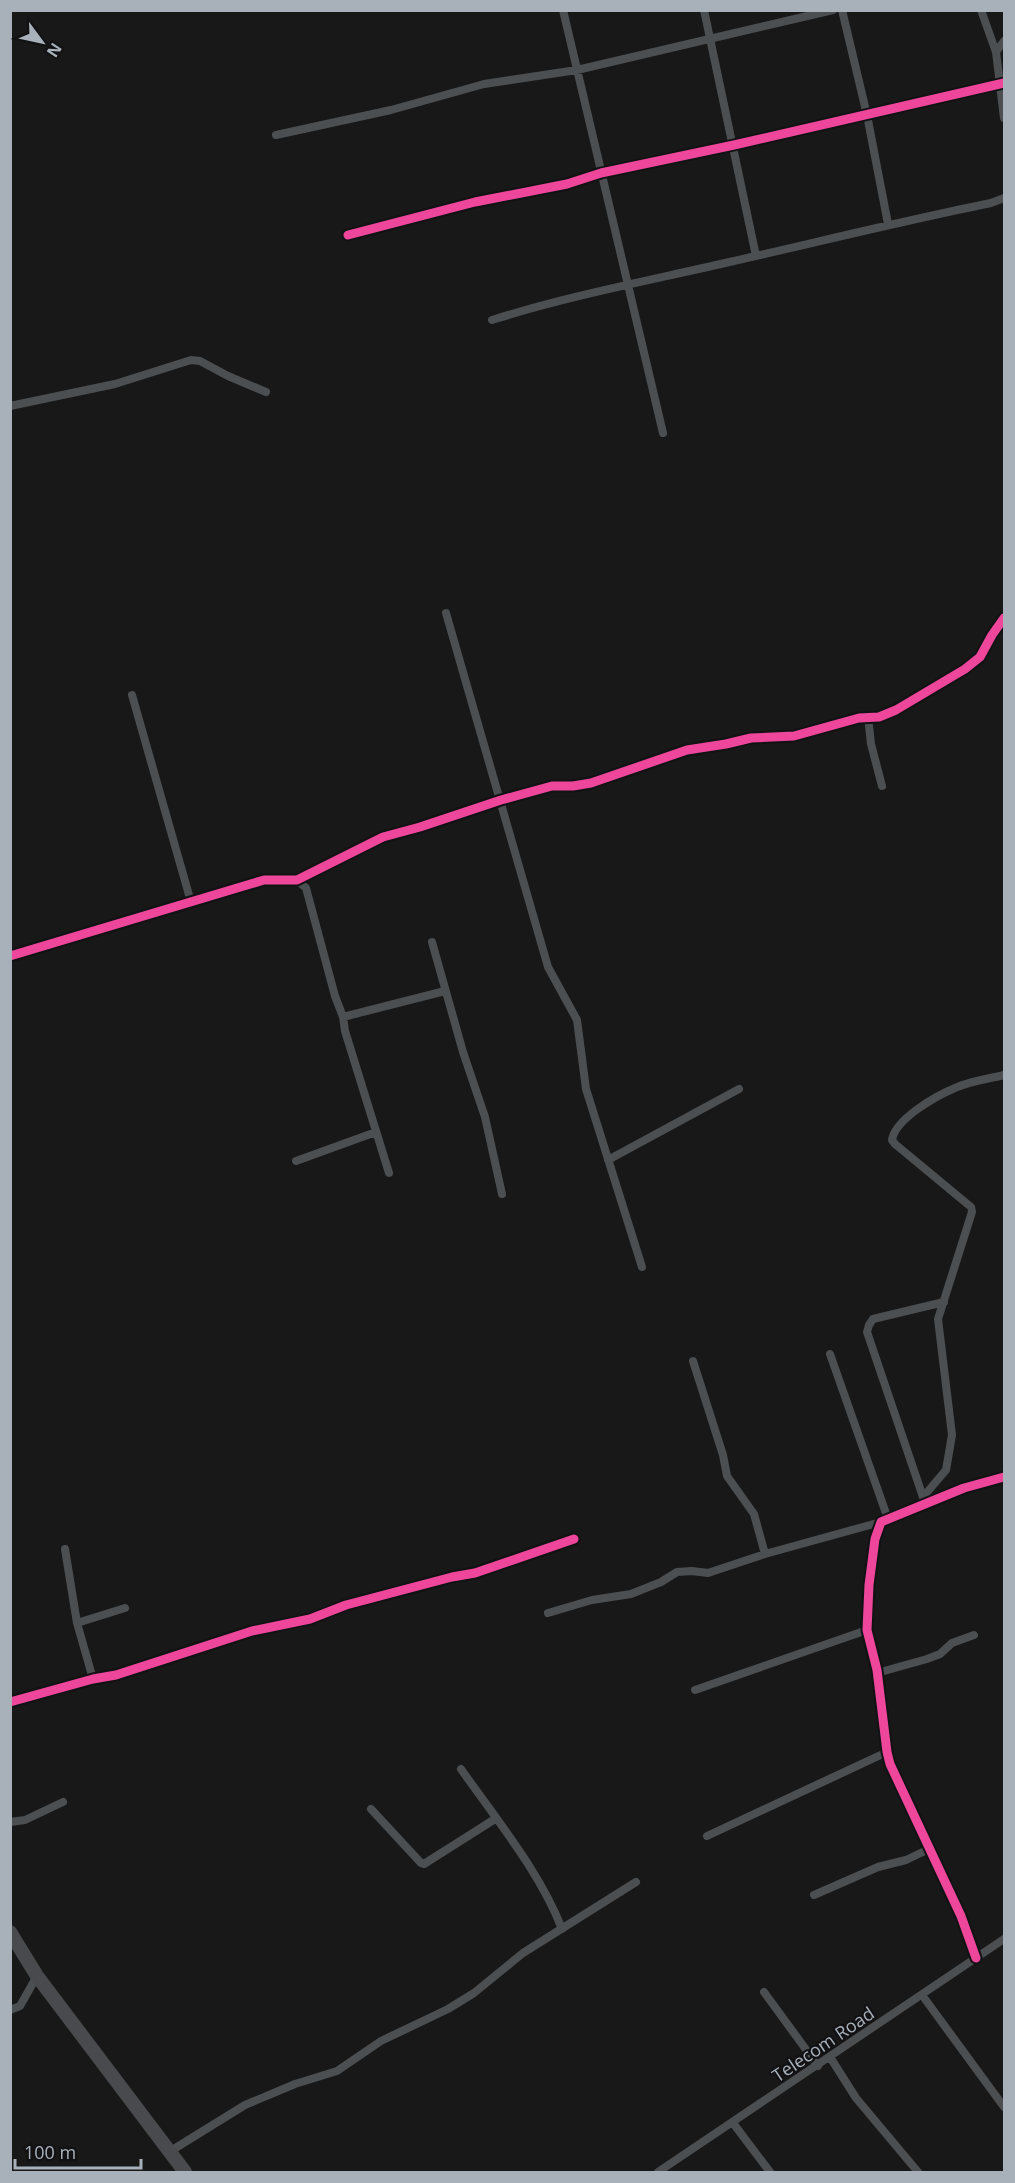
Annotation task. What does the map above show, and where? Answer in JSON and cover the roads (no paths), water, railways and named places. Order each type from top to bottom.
[{"type":"highway","points":[[10,1932],[37,1976],[185,2172]]},
{"type":"street","points":[[563,10],[663,433]]},
{"type":"street","points":[[704,10],[756,256]]},
{"type":"street","points":[[276,135],[391,110],[484,84],[577,70],[833,10]]},
{"type":"street","points":[[842,10],[867,115],[888,224]]},
{"type":"street","points":[[981,10],[996,52],[1005,118]]},
{"type":"street","points":[[996,52],[1005,41]]},
{"type":"street","points":[[348,235],[475,202],[567,184],[601,173],[1002,84]]},
{"type":"street","points":[[492,320],[545,303],[1005,198]]},
{"type":"street","points":[[10,406],[115,384],[191,360],[200,361],[266,392]]},
{"type":"street","points":[[446,613],[548,968],[577,1020],[586,1089],[642,1267]]},
{"type":"street","points":[[10,956],[264,880],[297,880],[382,837],[501,800],[552,786],[591,783],[687,750],[751,738],[794,736],[859,717],[879,717],[896,710],[965,669],[980,657],[1005,618]]},
{"type":"street","points":[[132,695],[191,902]]},
{"type":"street","points":[[868,717],[871,744],[882,786]]},
{"type":"street","points":[[297,880],[306,888],[345,1031],[389,1173]]},
{"type":"street","points":[[432,942],[462,1052],[485,1117],[502,1194]]},
{"type":"street","points":[[343,1017],[414,997],[445,991]]},
{"type":"street","points":[[924,1501],[946,1470],[952,1435],[938,1319],[972,1206],[895,1144],[892,1140],[893,1134],[903,1121],[918,1109],[956,1087],[1005,1075]]},
{"type":"street","points":[[608,1160],[739,1089]]},
{"type":"street","points":[[296,1161],[376,1132]]},
{"type":"street","points":[[924,1501],[867,1332],[873,1320],[944,1302]]},
{"type":"street","points":[[830,1354],[884,1520],[875,1539],[869,1585],[867,1630],[877,1673],[887,1752],[890,1764],[961,1916],[976,1958]]},
{"type":"street","points":[[693,1361],[721,1446],[728,1476],[754,1514],[765,1554]]},
{"type":"street","points":[[548,1613],[592,1600],[631,1594],[661,1582],[677,1572],[708,1573],[884,1520],[924,1501],[1005,1477]]},
{"type":"street","points":[[10,1702],[93,1679],[116,1675],[252,1631],[310,1619],[367,1599],[475,1573],[574,1539]]},
{"type":"street","points":[[65,1549],[77,1623],[93,1679]]},
{"type":"street","points":[[77,1623],[125,1608]]},
{"type":"street","points":[[696,1690],[867,1630]]},
{"type":"street","points":[[877,1673],[940,1654],[952,1643],[974,1635]]},
{"type":"street","points":[[707,1836],[887,1752]]},
{"type":"street","points":[[461,1769],[549,1900],[562,1929]]},
{"type":"street","points":[[10,1822],[25,1820],[63,1802]]},
{"type":"street","points":[[371,1809],[424,1864],[495,1819]]},
{"type":"street","points":[[813,1894],[878,1867],[906,1860],[929,1849]]},
{"type":"street","points":[[170,2152],[244,2105],[295,2084],[338,2071],[381,2041],[474,1994],[523,1953],[636,1882]]},
{"type":"street","name":"Telecom Road","points":[[658,2172],[1005,1940]]},
{"type":"street","points":[[10,2010],[20,2006],[37,1976]]},
{"type":"street","points":[[764,1992],[818,2066]]},
{"type":"street","points":[[922,1995],[1005,2107]]},
{"type":"street","points":[[830,2057],[856,2098],[918,2172]]},
{"type":"street","points":[[733,2123],[770,2172]]}]
